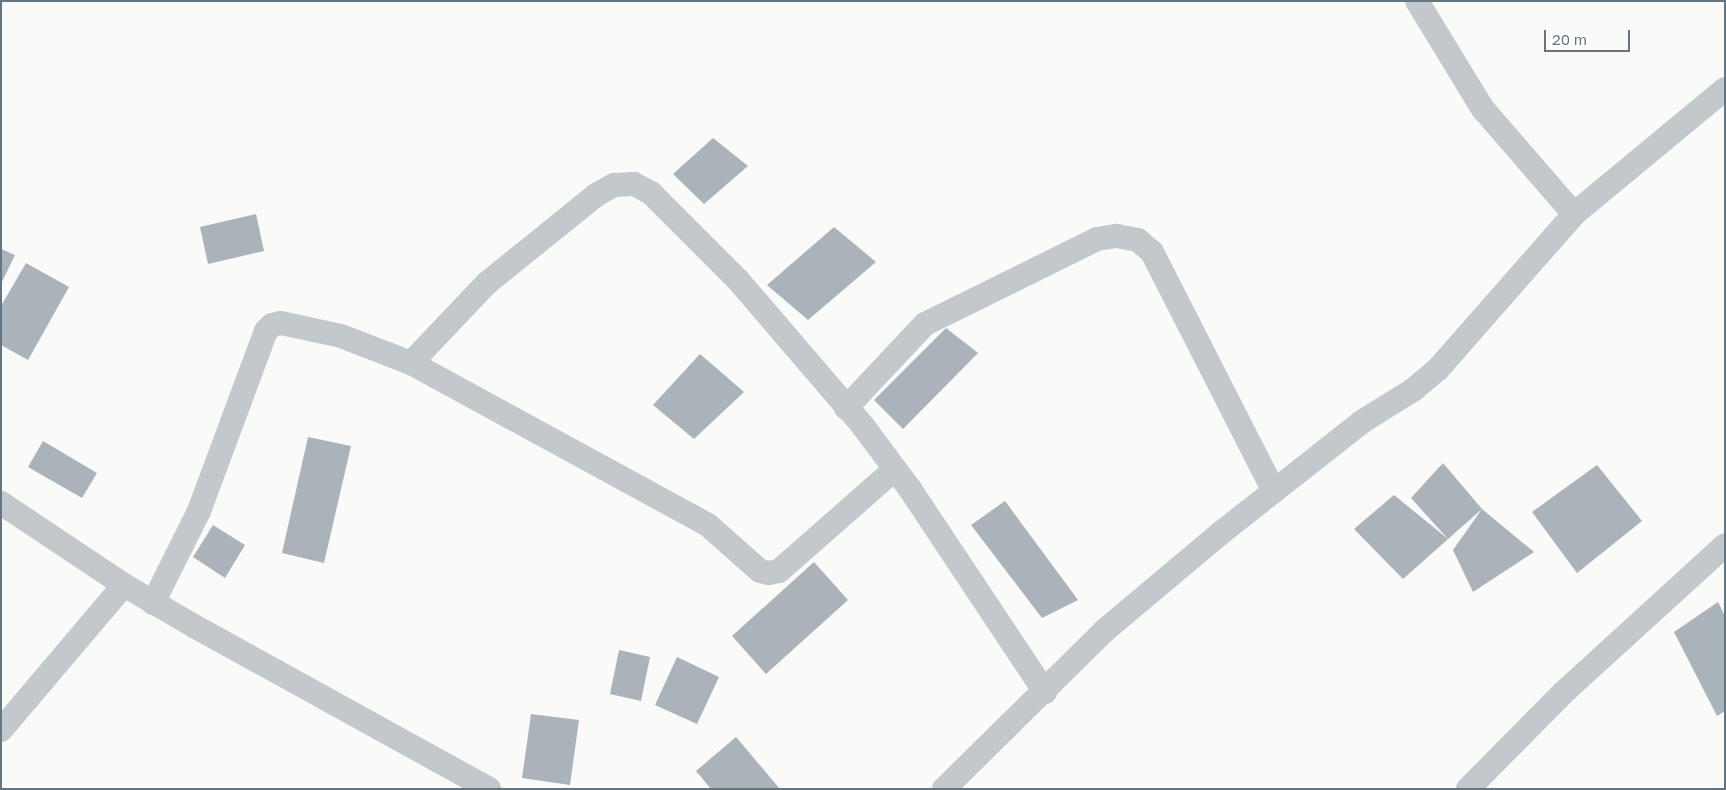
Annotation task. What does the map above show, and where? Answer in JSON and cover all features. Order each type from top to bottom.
[{"type":"street","points":[[1417,1],[1483,109],[1574,214]]},
{"type":"street","points":[[944,789],[1045,692],[1104,631],[1274,491],[1363,421],[1413,390],[1438,369],[1574,214],[1725,90]]},
{"type":"street","points":[[411,363],[494,277],[596,195],[614,185],[634,184],[651,193],[738,280],[846,408],[895,469],[1045,692]]},
{"type":"street","points":[[846,408],[926,324],[1097,239],[1117,236],[1138,240],[1152,252],[1274,491]]},
{"type":"street","points":[[153,603],[199,511],[266,331],[272,325],[281,323],[341,336],[411,363],[708,525],[760,571],[768,573],[778,571],[895,469]]},
{"type":"street","points":[[1,503],[153,603],[262,666],[489,789]]},
{"type":"street","points":[[1468,789],[1563,692],[1725,545]]},
{"type":"street","points":[[1,730],[124,585]]},
{"type":"building","points":[[713,138],[748,166],[704,204],[673,174]]},
{"type":"building","points":[[256,214],[264,251],[208,264],[200,227]]},
{"type":"building","points":[[834,227],[876,262],[808,320],[767,285]]},
{"type":"building","points":[[1,249],[15,255],[1,284]]},
{"type":"building","points":[[26,263],[69,287],[28,360],[1,345],[1,306]]},
{"type":"building","points":[[946,328],[978,353],[903,429],[874,400]]},
{"type":"building","points":[[700,354],[744,392],[694,439],[653,405]]},
{"type":"building","points":[[308,437],[351,446],[324,563],[282,553]]},
{"type":"building","points":[[43,441],[97,473],[82,498],[28,467]]},
{"type":"building","points":[[1443,463],[1482,509],[1448,539],[1411,498]]},
{"type":"building","points":[[1597,465],[1642,521],[1577,573],[1532,512]]},
{"type":"building","points":[[1394,495],[1448,539],[1403,579],[1354,529]]},
{"type":"building","points":[[1005,501],[1078,600],[1042,618],[971,525]]},
{"type":"building","points":[[1482,509],[1534,552],[1473,592],[1453,550]]},
{"type":"building","points":[[213,525],[245,545],[225,578],[193,557]]},
{"type":"building","points":[[814,562],[848,600],[766,674],[732,636]]},
{"type":"building","points":[[1718,602],[1725,616],[1725,711],[1717,716],[1674,632]]},
{"type":"building","points":[[619,650],[650,657],[641,701],[610,694]]},
{"type":"building","points":[[677,657],[719,677],[697,724],[655,705]]},
{"type":"building","points":[[531,714],[579,720],[570,785],[522,778]]},
{"type":"building","points":[[736,737],[780,789],[711,789],[696,771]]}]
